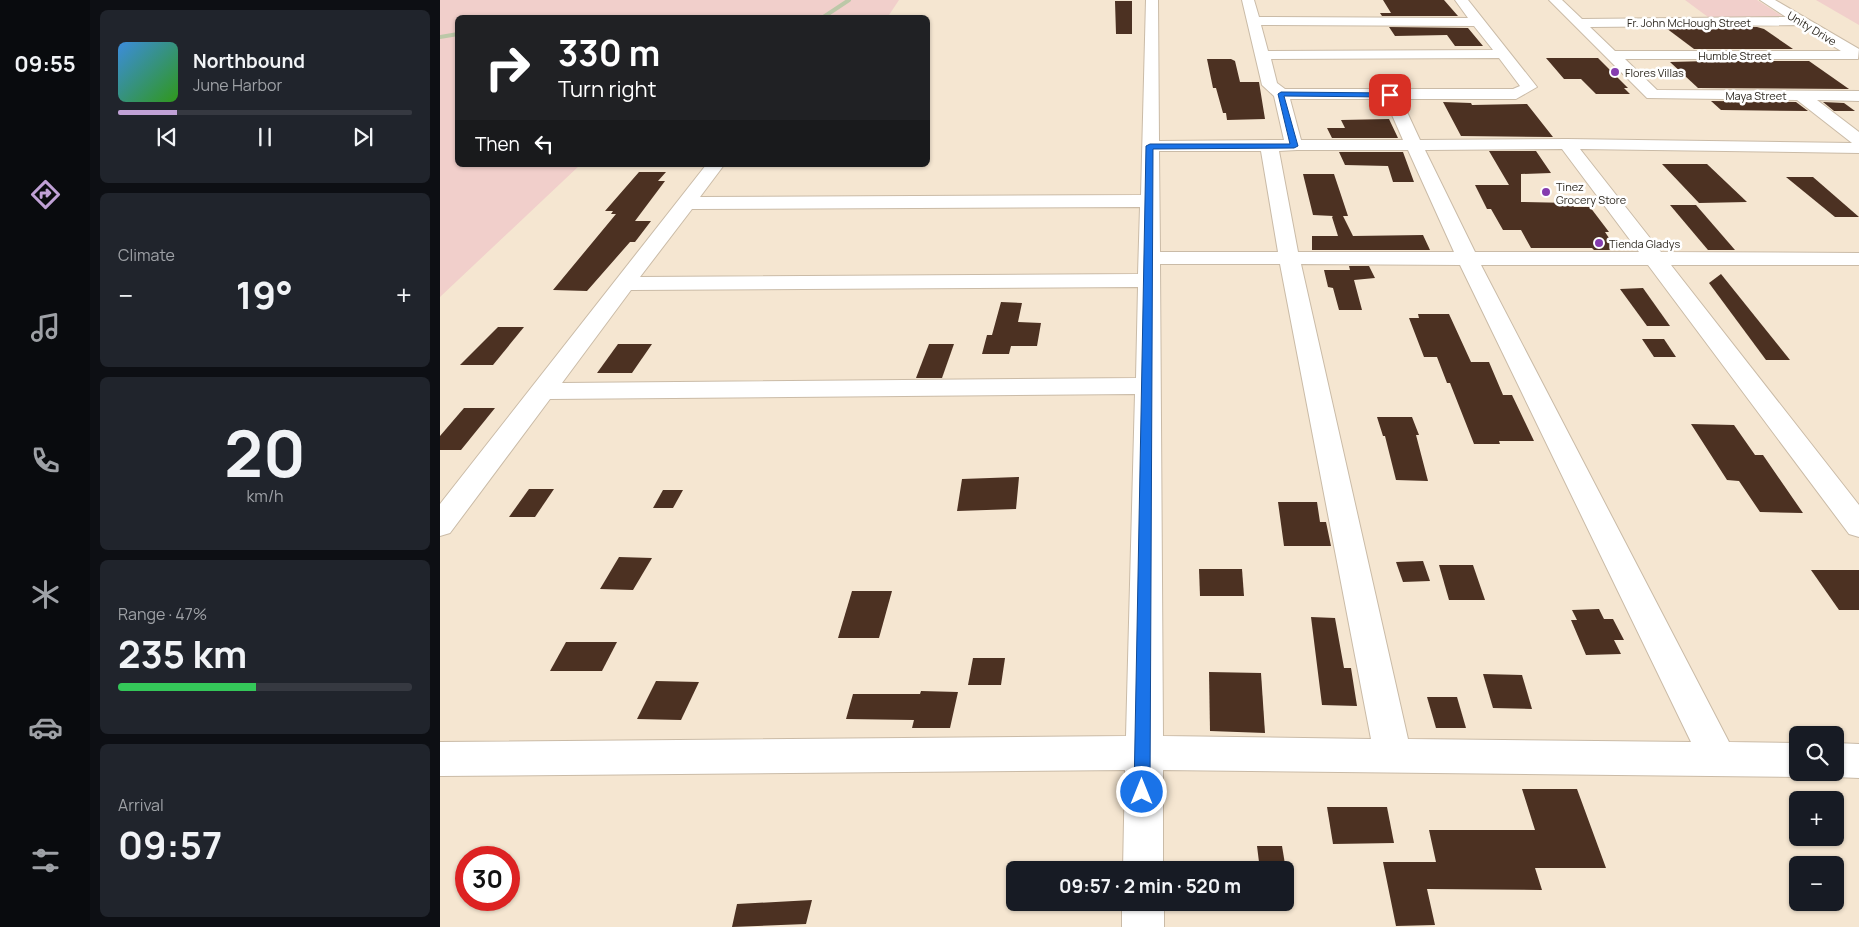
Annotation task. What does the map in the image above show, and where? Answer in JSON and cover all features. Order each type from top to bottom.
[{"type":"street","points":[[1143,861],[1142,753],[1152,0]]},
{"type":"street","points":[[1248,0],[1255,21],[1270,85],[1281,94],[1516,94],[1529,87],[1461,0]]},
{"type":"street","points":[[1555,0],[1611,56]]},
{"type":"street","name":"Unity Drive","points":[[1766,0],[1859,55]]},
{"type":"street","points":[[1255,21],[1479,22]]},
{"type":"street","name":"Fr. John McHough Street","points":[[1579,23],[1799,21]]},
{"type":"street","points":[[1262,55],[1504,54]]},
{"type":"street","name":"Humble Street","points":[[1611,56],[1859,55]]},
{"type":"street","name":"Maya Street","points":[[1611,56],[1653,95],[1859,96]]},
{"type":"street","points":[[1281,94],[1281,146],[1289,258],[1393,756]]},
{"type":"street","points":[[1390,95],[1467,258],[1718,759]]},
{"type":"street","points":[[1800,96],[1859,140]]},
{"type":"street","points":[[1150,146],[1566,144],[1859,148]]},
{"type":"street","points":[[1566,144],[1859,526]]},
{"type":"street","points":[[440,525],[713,167]]},
{"type":"street","points":[[686,203],[1149,201]]},
{"type":"street","points":[[624,284],[1148,269],[1289,258],[1859,258]]},
{"type":"street","points":[[542,391],[1147,386]]},
{"type":"street","points":[[440,759],[1142,753],[1789,760]]},
{"type":"street","points":[[1844,760],[1859,761]]},
{"type":"street","points":[[1143,911],[1143,927]]},
{"type":"shaded area","points":[[440,0],[899,0],[889,15],[455,15],[455,167],[578,167],[440,297]]},
{"type":"shaded area","points":[[1685,0],[1757,0],[1788,20],[1712,20]]},
{"type":"shaded area","points":[[1816,0],[1859,0],[1859,25]]},
{"type":"building","points":[[1383,0],[1444,0],[1458,16],[1382,16],[1380,13],[1391,13]]},
{"type":"building","points":[[1115,1],[1132,1],[1132,34],[1116,34]]},
{"type":"building","points":[[1389,27],[1468,28],[1483,46],[1455,46],[1447,35],[1395,36]]},
{"type":"building","points":[[1757,27],[1764,29],[1793,49],[1694,49],[1666,28]]},
{"type":"building","points":[[1546,58],[1598,58],[1628,88],[1624,88],[1630,94],[1596,94],[1581,79],[1564,79]]},
{"type":"building","points":[[1207,59],[1231,59],[1235,61],[1240,82],[1259,82],[1265,119],[1227,120],[1226,113],[1223,113],[1216,88],[1213,88]]},
{"type":"building","points":[[1809,61],[1849,89],[1698,88],[1670,62]]},
{"type":"building","points":[[1711,101],[1796,102],[1808,111],[1721,110]]},
{"type":"building","points":[[1443,102],[1471,103],[1472,105],[1527,104],[1553,137],[1461,136]]},
{"type":"building","points":[[1823,102],[1844,103],[1855,111],[1834,111]]},
{"type":"building","points":[[1389,119],[1398,138],[1332,138],[1327,128],[1345,128],[1341,120]]},
{"type":"building","points":[[1489,151],[1536,151],[1551,173],[1521,174],[1521,202],[1571,203],[1574,207],[1590,207],[1609,232],[1605,232],[1617,250],[1531,248],[1521,230],[1503,230],[1491,209],[1487,209],[1475,185],[1509,185]]},
{"type":"building","points":[[1339,152],[1403,152],[1414,182],[1393,182],[1388,166],[1345,165]]},
{"type":"building","points":[[1662,164],[1707,164],[1747,202],[1699,203]]},
{"type":"building","points":[[639,172],[666,172],[658,181],[665,181],[635,221],[651,221],[635,242],[630,242],[587,291],[553,290],[616,214],[611,214],[613,211],[605,211]]},
{"type":"building","points":[[1303,174],[1334,174],[1348,216],[1343,216],[1353,236],[1423,235],[1430,250],[1312,250],[1312,236],[1338,236],[1333,216],[1313,215]]},
{"type":"building","points":[[1786,177],[1813,177],[1859,217],[1835,217]]},
{"type":"building","points":[[1670,205],[1696,205],[1735,250],[1708,250]]},
{"type":"building","points":[[1349,266],[1369,266],[1375,278],[1354,280],[1362,310],[1339,310],[1333,288],[1328,287],[1324,270],[1350,270]]},
{"type":"building","points":[[1721,274],[1790,360],[1766,360],[1709,283]]},
{"type":"building","points":[[1643,288],[1670,326],[1647,326],[1620,289]]},
{"type":"building","points":[[1001,302],[1022,303],[1018,322],[1041,323],[1037,346],[1011,346],[1009,354],[982,354],[987,335],[992,335]]},
{"type":"building","points":[[1418,314],[1449,314],[1471,362],[1489,362],[1503,395],[1512,395],[1534,441],[1499,441],[1500,444],[1474,444],[1450,383],[1447,383],[1437,357],[1424,357],[1409,318],[1419,318]]},
{"type":"building","points":[[498,327],[524,327],[493,365],[460,365]]},
{"type":"building","points":[[1642,339],[1664,339],[1676,357],[1654,357]]},
{"type":"building","points":[[618,344],[652,344],[632,373],[597,373]]},
{"type":"building","points":[[929,344],[954,344],[942,378],[916,378]]},
{"type":"building","points":[[464,408],[495,408],[461,450],[440,450],[440,436]]},
{"type":"building","points":[[1377,417],[1412,417],[1419,435],[1416,435],[1428,481],[1396,480],[1385,436],[1383,436]]},
{"type":"building","points":[[1691,424],[1734,425],[1755,455],[1763,455],[1803,513],[1760,512],[1739,481],[1727,480]]},
{"type":"building","points":[[1019,477],[1016,509],[957,511],[962,479]]},
{"type":"building","points":[[529,489],[554,489],[535,517],[509,517]]},
{"type":"building","points":[[663,490],[683,490],[673,508],[653,508]]},
{"type":"building","points":[[1278,502],[1317,502],[1320,522],[1326,522],[1331,546],[1284,546]]},
{"type":"building","points":[[619,557],[652,558],[633,590],[600,589]]},
{"type":"building","points":[[1423,561],[1430,581],[1403,582],[1396,562]]},
{"type":"building","points":[[1439,565],[1473,565],[1485,600],[1449,600]]},
{"type":"building","points":[[1199,569],[1242,569],[1244,596],[1200,596]]},
{"type":"building","points":[[1811,570],[1859,570],[1859,610],[1839,610]]},
{"type":"building","points":[[852,591],[892,591],[879,638],[838,638]]},
{"type":"building","points":[[1599,609],[1604,619],[1613,619],[1624,640],[1614,640],[1621,654],[1586,655],[1571,620],[1577,620],[1572,610]]},
{"type":"building","points":[[1311,617],[1335,618],[1344,668],[1351,668],[1357,706],[1322,705]]},
{"type":"building","points":[[566,642],[617,642],[602,671],[550,671]]},
{"type":"building","points":[[973,658],[1005,658],[1001,685],[968,685]]},
{"type":"building","points":[[1209,672],[1261,673],[1265,733],[1210,731]]},
{"type":"building","points":[[1483,674],[1522,675],[1532,709],[1493,708]]},
{"type":"building","points":[[656,681],[699,682],[681,720],[637,719]]},
{"type":"building","points":[[921,691],[958,692],[950,728],[912,728],[914,720],[846,719],[853,694],[920,694]]},
{"type":"building","points":[[1427,697],[1457,697],[1466,728],[1436,728]]},
{"type":"building","points":[[1522,789],[1577,789],[1606,868],[1535,868],[1542,890],[1427,889],[1435,925],[1396,926],[1383,862],[1436,862],[1429,830],[1535,830]]},
{"type":"building","points":[[1327,807],[1387,807],[1394,843],[1333,844]]},
{"type":"building","points":[[1257,846],[1282,846],[1284,861],[1259,861]]},
{"type":"building","points":[[812,900],[806,924],[732,927],[737,904]]},
{"type":"waterway","points":[[826,15],[849,0]]},
{"type":"waterway","points":[[440,37],[455,34]]},
{"type":"place","name":"Flores Villas","points":[[1615,72]]},
{"type":"place","name":"Tinez Grocery Store","points":[[1546,192]]},
{"type":"place","name":"Tienda Gladys","points":[[1599,243]]},
{"type":"route","points":[[1142,792],[1150,146],[1294,146],[1281,94],[1390,95]]}]
